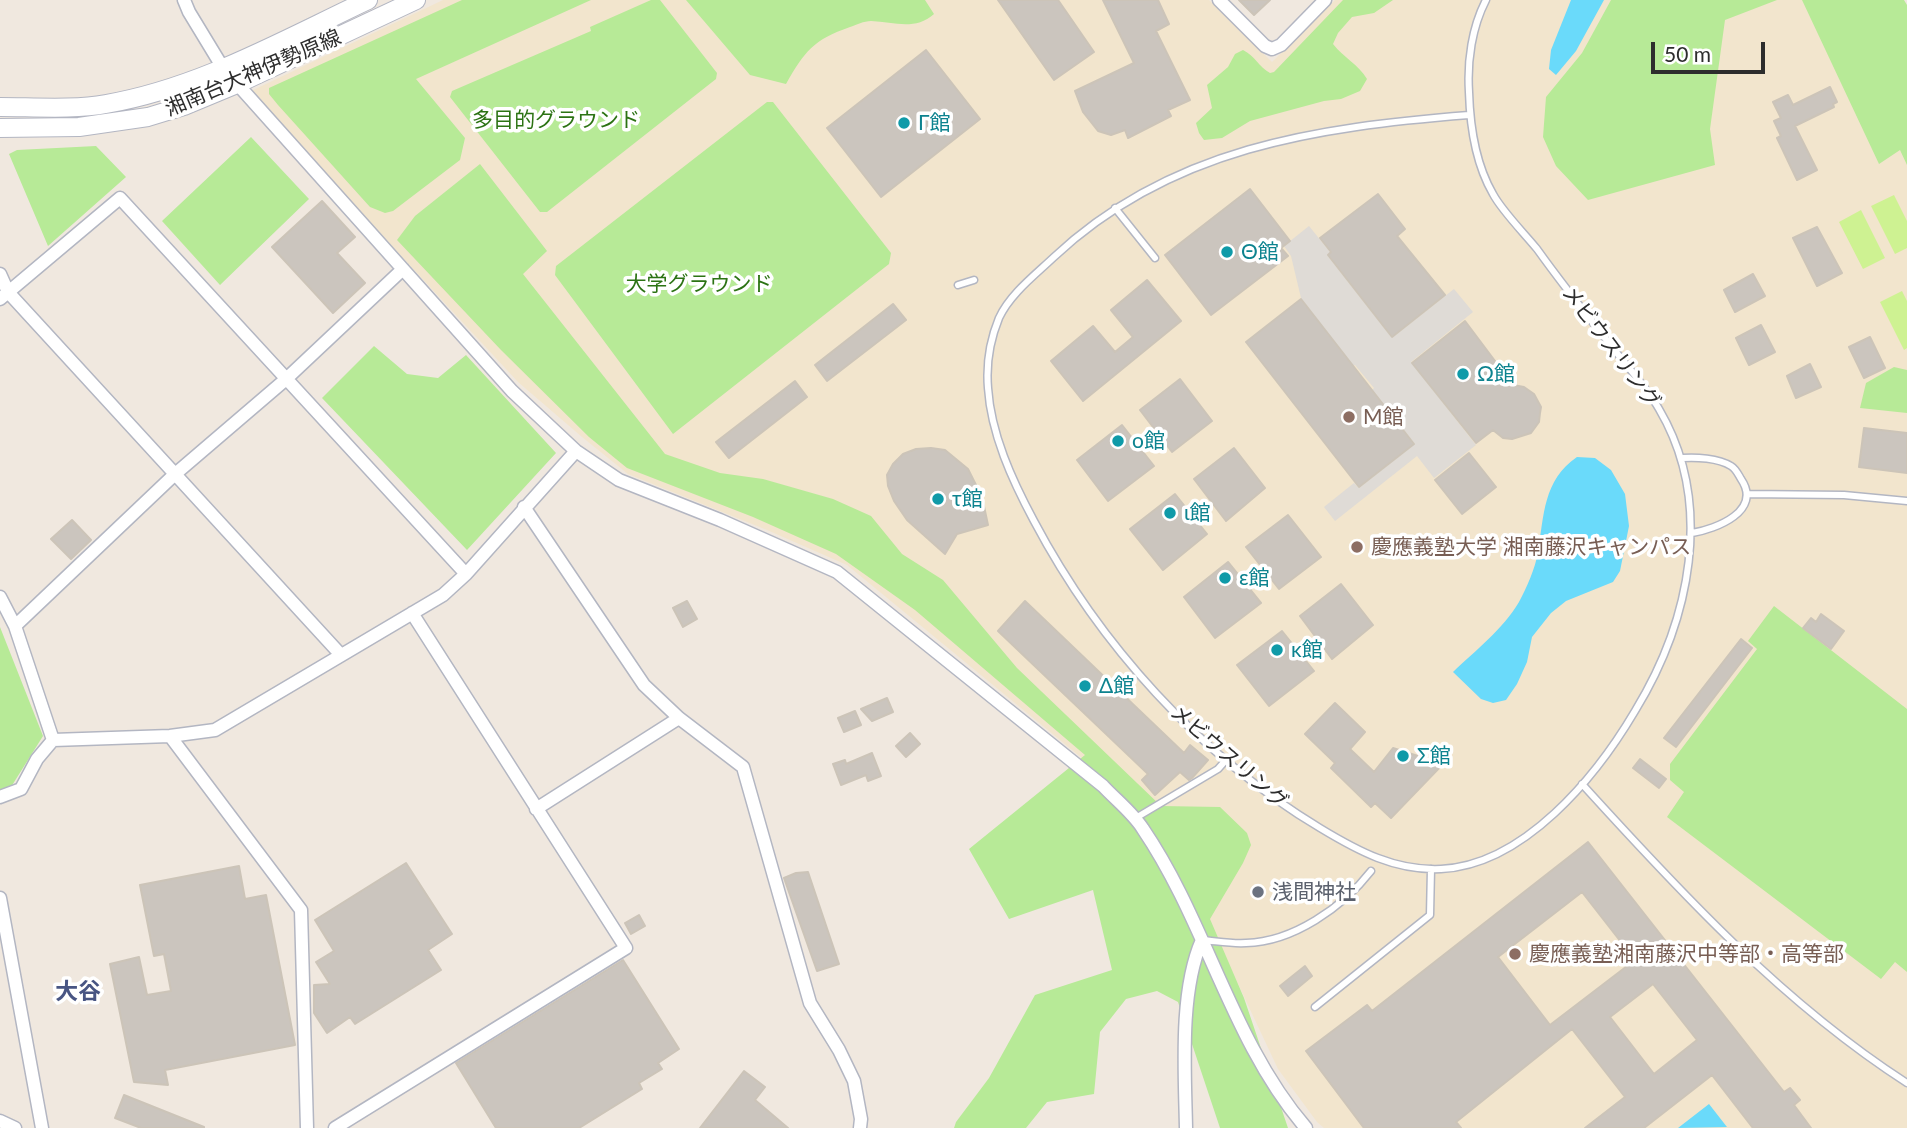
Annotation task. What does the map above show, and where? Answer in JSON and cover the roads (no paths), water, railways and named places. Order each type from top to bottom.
[{"type":"street","points":[[184,0],[223,68],[512,391],[576,451],[620,480],[720,520],[837,572],[1103,786],[1141,826],[1167,868],[1255,1051],[1285,1103],[1306,1128]]},
{"type":"street","name":"湘南台大神伊勢原線","points":[[0,107],[103,105],[165,92],[368,0]]},
{"type":"street","name":"湘南台大神伊勢原線","points":[[0,128],[79,127],[148,117],[184,106],[416,0]]},
{"type":"street","points":[[1219,0],[1265,46],[1272,49],[1281,45],[1325,0]]},
{"type":"street","points":[[4,296],[120,198],[466,574]]},
{"type":"street","points":[[15,626],[174,475],[285,380],[403,269]]},
{"type":"street","points":[[0,274],[4,296],[341,655]]},
{"type":"street","points":[[0,797],[21,789],[37,759],[53,740],[170,736],[215,730],[443,595],[466,574],[576,451]]},
{"type":"street","points":[[524,507],[644,685],[679,718],[743,767],[810,1003],[839,1050],[854,1081],[862,1119],[860,1128]]},
{"type":"street","points":[[0,597],[15,626],[53,740]]},
{"type":"street","points":[[335,1128],[626,948],[412,613]]},
{"type":"street","points":[[536,809],[679,718]]},
{"type":"street","points":[[170,736],[301,910],[307,1128]]},
{"type":"street","points":[[0,898],[42,1128]]},
{"type":"street","points":[[1186,1128],[1185,1033],[1192,974],[1202,940]]},
{"type":"street","points":[[0,1121],[15,1128]]},
{"type":"lane","points":[[1469,115],[1468,75],[1476,18],[1486,0]]},
{"type":"lane","name":"メビウスリング","points":[[1469,115],[1473,144],[1493,195],[1657,404],[1682,458],[1689,489],[1692,533],[1682,597],[1674,626],[1651,684],[1605,756],[1545,821],[1516,843],[1487,859],[1463,866],[1431,869],[1408,868],[1377,860],[1353,848],[1294,813],[1226,760],[1188,726],[1107,634],[1068,580],[1008,469],[987,386],[989,351],[1000,315],[1020,289],[1066,245],[1115,208],[1141,192],[1189,170],[1289,137],[1345,127],[1469,115]]},
{"type":"lane","points":[[1115,208],[1155,258]]},
{"type":"lane","points":[[957,285],[974,279]]},
{"type":"lane","points":[[1682,458],[1696,457],[1730,465],[1745,485],[1747,494],[1731,521],[1707,531],[1692,533]]},
{"type":"lane","points":[[1747,494],[1844,495],[1907,501]]},
{"type":"lane","points":[[1134,819],[1218,769],[1226,760]]},
{"type":"lane","points":[[1582,784],[1764,973],[1824,1024],[1907,1083]]},
{"type":"lane","points":[[1315,1007],[1430,915],[1431,869]]},
{"type":"lane","points":[[1202,940],[1248,944],[1283,936],[1332,909],[1360,886],[1371,871]]},
{"type":"water","points":[[1571,0],[1604,0],[1576,51],[1556,75],[1549,69],[1551,50]]},
{"type":"water","points":[[1577,457],[1595,458],[1611,470],[1625,494],[1629,526],[1620,571],[1613,582],[1566,601],[1551,613],[1532,637],[1527,662],[1506,700],[1493,703],[1481,699],[1453,672],[1497,630],[1519,602],[1535,565],[1551,488],[1557,476]]},
{"type":"water","points":[[1709,1104],[1727,1127],[1678,1128]]},
{"type":"place","name":"Γ館","points":[[904,123]]},
{"type":"place","name":"Θ館","points":[[1227,252]]},
{"type":"place","name":"Ω館","points":[[1463,374]]},
{"type":"place","name":"Μ館","points":[[1349,417]]},
{"type":"place","name":"ο館","points":[[1118,441]]},
{"type":"place","name":"τ館","points":[[938,499]]},
{"type":"place","name":"ι館","points":[[1170,513]]},
{"type":"place","name":"慶應義塾大学 湘南藤沢キャンパス","points":[[1357,547]]},
{"type":"place","name":"ε館","points":[[1225,578]]},
{"type":"place","name":"κ館","points":[[1277,650]]},
{"type":"place","name":"Δ館","points":[[1085,686]]},
{"type":"place","name":"Σ館","points":[[1403,756]]},
{"type":"place","name":"浅間神社","points":[[1258,892]]},
{"type":"place","name":"慶應義塾湘南藤沢中等部・高等部","points":[[1515,954]]},
{"type":"district","name":"大谷","points":[[78,992]]},
{"type":"park label","name":"多目的グラウンド","points":[[556,120]]},
{"type":"park label","name":"大学グラウンド","points":[[699,284]]}]
